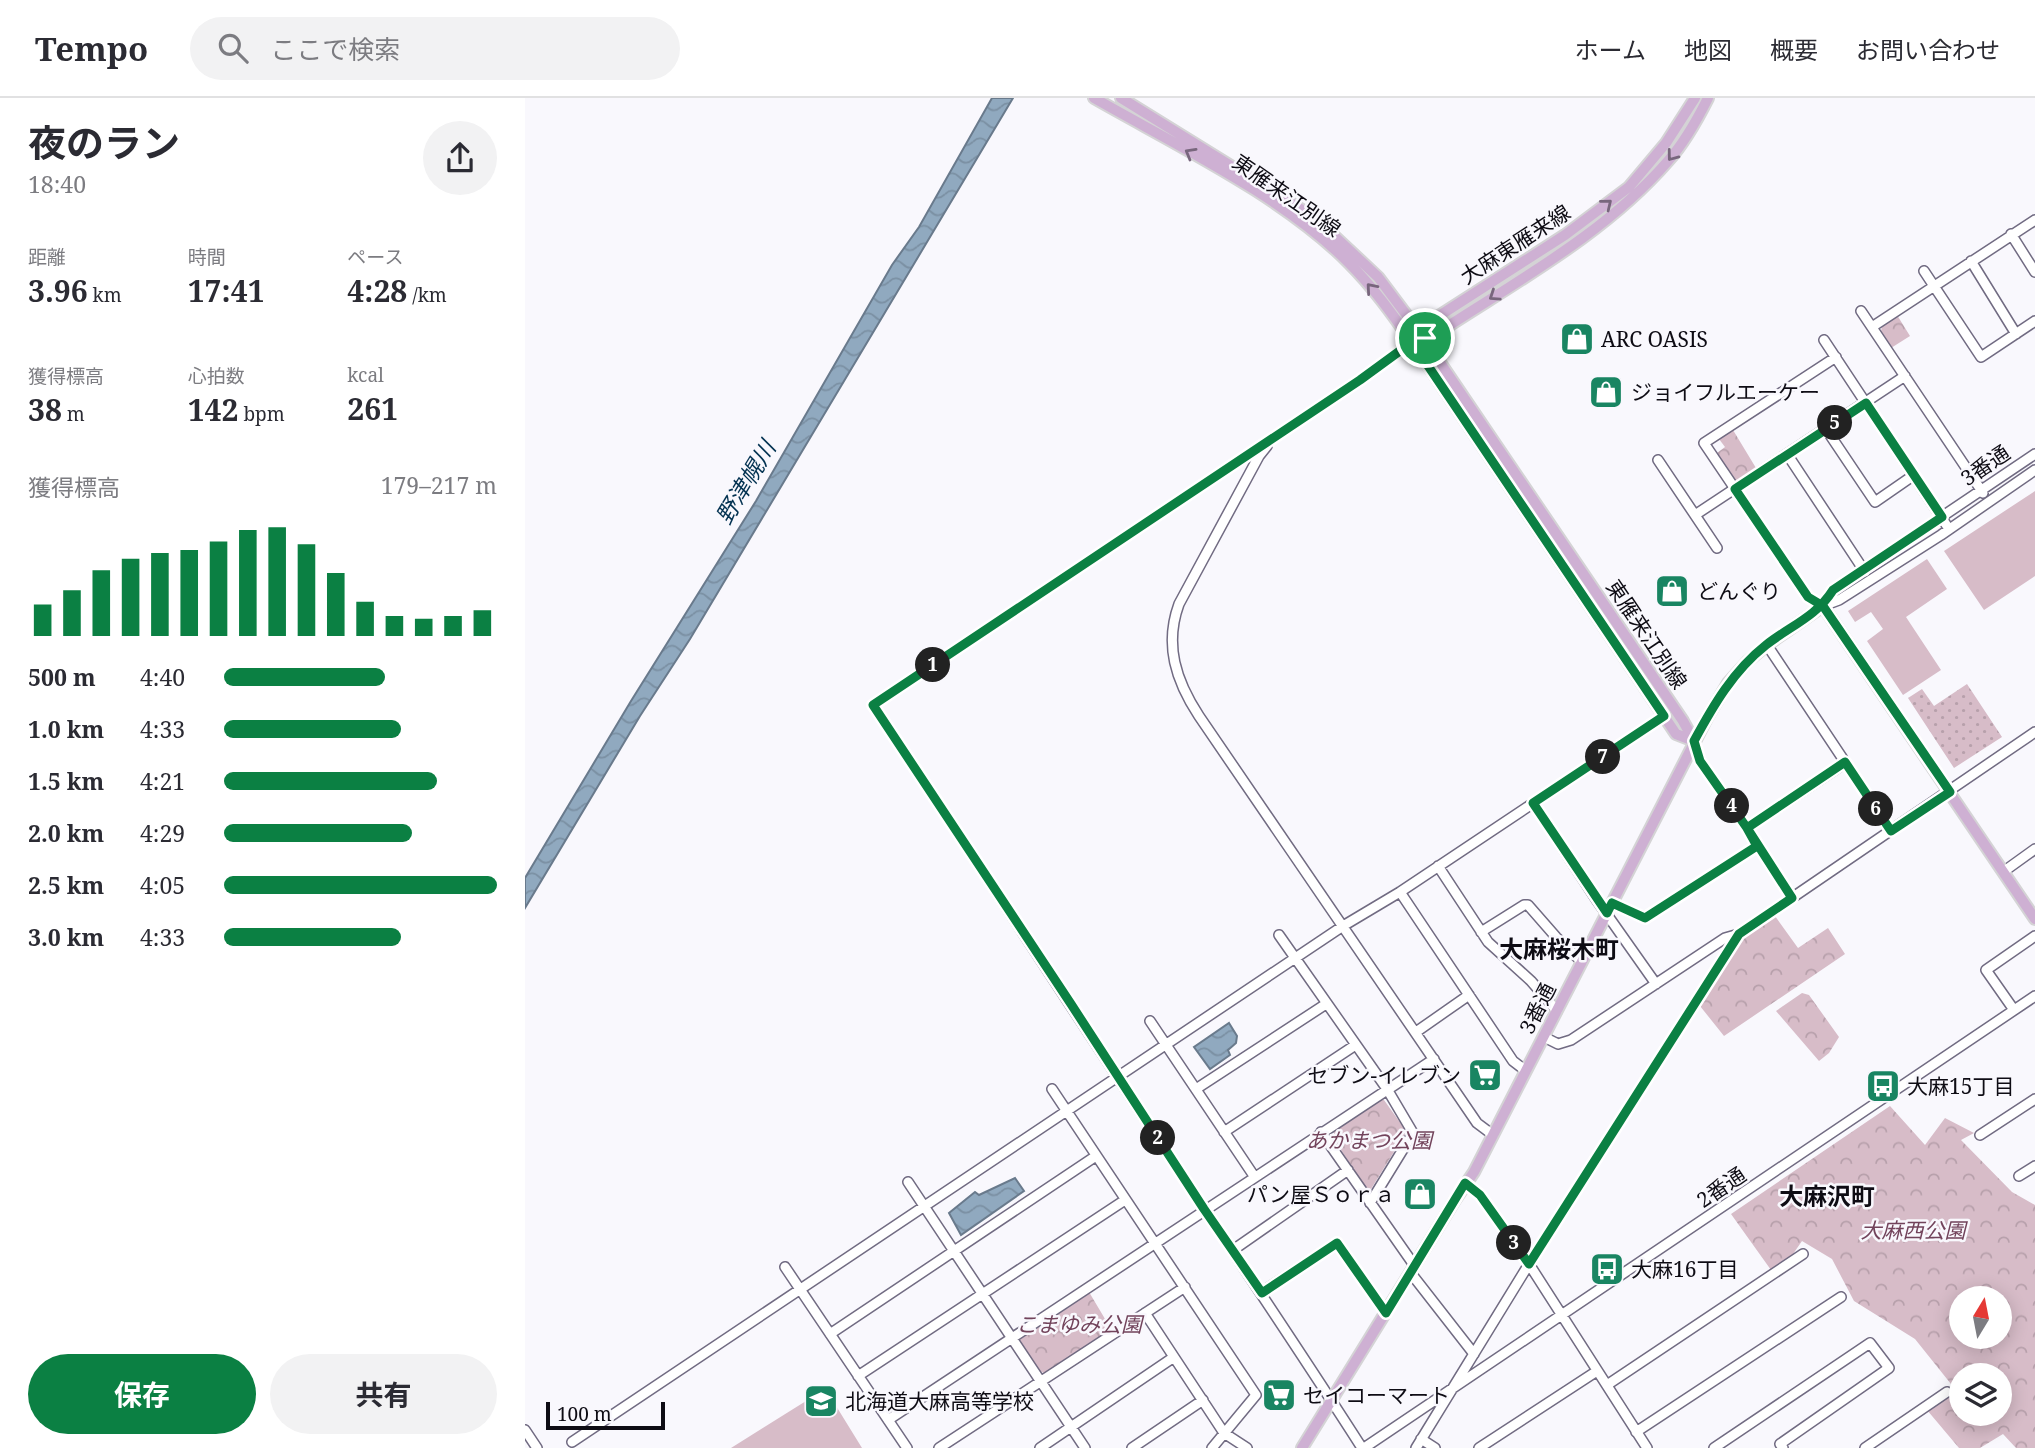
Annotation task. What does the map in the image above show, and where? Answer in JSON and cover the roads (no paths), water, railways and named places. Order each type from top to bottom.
[{"type":"main road","name":"東雁来江別線","points":[[1094,98],[1231,177],[1307,227],[1348,263],[1393,315],[1412,342],[1676,734],[1694,741]]},
{"type":"main road","name":"東雁来江別線","points":[[1121,98],[1315,218],[1378,277],[1422,335],[1694,741]]},
{"type":"main road","name":"大麻東雁来線","points":[[1412,342],[1422,335],[1428,323],[1565,235],[1629,187],[1666,143],[1695,98]]},
{"type":"main road","name":"大麻東雁来線","points":[[1422,335],[1436,334],[1572,244],[1633,198],[1670,159],[1696,122],[1708,98]]},
{"type":"main road","name":"3番通","points":[[1301,1448],[1474,1172],[1694,741],[1728,683],[1767,645],[1823,606]]},
{"type":"main road","points":[[1823,606],[2003,872],[2032,906],[2035,919]]},
{"type":"street","points":[[1872,327],[2035,220]]},
{"type":"street","points":[[2011,234],[2035,272]]},
{"type":"street","points":[[1971,261],[2016,334]]},
{"type":"street","points":[[1924,271],[1981,357],[2035,321]]},
{"type":"street","points":[[1861,311],[1989,502]]},
{"type":"street","points":[[1824,340],[1949,529]]},
{"type":"street","points":[[1363,1448],[873,705],[1280,434],[1412,342]]},
{"type":"street","points":[[1823,606],[1808,597],[1704,443],[1836,357]]},
{"type":"street","points":[[1695,515],[1905,376]]},
{"type":"street","points":[[1826,429],[1875,502],[1914,475]]},
{"type":"street","points":[[1280,434],[1259,456],[1179,604],[1172,631],[1177,676],[1186,697],[1477,1123],[1493,1135]]},
{"type":"street","points":[[1787,454],[1870,580]]},
{"type":"street","name":"3番通","points":[[1823,606],[1833,590],[2035,454]]},
{"type":"street","points":[[1658,460],[1717,548]]},
{"type":"street","name":"3番通","points":[[1823,606],[1839,600],[2035,470]]},
{"type":"street","points":[[1767,645],[1891,831]]},
{"type":"street","points":[[572,1442],[1343,926],[1400,892],[1664,716]]},
{"type":"street","points":[[1544,1037],[1558,1044],[1571,1040],[1725,939],[1739,934],[2035,732]]},
{"type":"street","points":[[1694,741],[1700,761],[1792,898]]},
{"type":"street","points":[[1747,828],[1845,762]]},
{"type":"street","points":[[1533,803],[1610,908],[1656,984]]},
{"type":"street","points":[[1610,908],[1645,918],[1757,846]]},
{"type":"street","points":[[2003,872],[2035,849]]},
{"type":"street","points":[[1438,866],[1488,942],[1531,981],[1557,1011]]},
{"type":"street","points":[[1400,892],[1513,1061],[1526,1071]]},
{"type":"street","points":[[1481,932],[1528,905],[1582,962]]},
{"type":"street","points":[[1435,1448],[1418,1444],[1739,934]]},
{"type":"street","points":[[1279,935],[1387,1089],[1413,1133],[1370,1203]]},
{"type":"street","points":[[2014,1010],[1986,970],[2035,936]]},
{"type":"street","points":[[1416,1032],[1469,995]]},
{"type":"street","name":"2番通","points":[[1363,1448],[2035,996]]},
{"type":"street","points":[[1196,1089],[1326,1004]]},
{"type":"street","points":[[1150,1021],[1254,1176]]},
{"type":"street","points":[[1224,1132],[1355,1046]]},
{"type":"street","points":[[888,1420],[1433,1059]]},
{"type":"street","points":[[1052,1089],[1256,1395],[1212,1448]]},
{"type":"street","points":[[1980,1136],[2035,1099]]},
{"type":"street","points":[[1321,1132],[1412,1268],[1474,1354]]},
{"type":"street","points":[[830,1334],[1096,1156]]},
{"type":"street","points":[[2019,1176],[2035,1166]]},
{"type":"street","points":[[1233,1250],[1348,1170]]},
{"type":"street","points":[[908,1182],[1086,1448]]},
{"type":"street","points":[[1465,1183],[1480,1195],[1529,1264],[1647,1448]]},
{"type":"street","points":[[858,1376],[1125,1200]]},
{"type":"street","points":[[1262,1293],[1337,1243],[1386,1313]]},
{"type":"street","points":[[1607,1385],[1803,1254]]},
{"type":"street","points":[[785,1267],[907,1448]]},
{"type":"street","points":[[939,1448],[1185,1287]]},
{"type":"street","points":[[1636,1432],[1841,1297]]},
{"type":"street","points":[[1146,1313],[1224,1433],[1247,1448]]},
{"type":"street","points":[[1714,1448],[1728,1444],[1870,1343],[1889,1368],[1780,1444],[1783,1448]]},
{"type":"street","points":[[1040,1448],[1174,1357]]},
{"type":"street","points":[[1479,1448],[1597,1371]]},
{"type":"street","points":[[1865,1448],[1947,1392]]},
{"type":"street","points":[[1132,1448],[1203,1400]]},
{"type":"street","points":[[525,1430],[537,1448]]},
{"type":"water","points":[[992,98],[1013,98],[690,639],[640,716],[525,908],[525,878],[756,501],[892,265],[919,227]]},
{"type":"water","points":[[1229,1023],[1237,1036],[1236,1043],[1228,1050],[1230,1055],[1210,1069],[1194,1047]]},
{"type":"water","points":[[1015,1178],[1024,1191],[961,1235],[949,1213],[975,1192],[979,1195]]},
{"type":"place","name":"ARC OASIS","points":[[1577,339]]},
{"type":"place","name":"ジョイフルエーケー","points":[[1606,392]]},
{"type":"place","name":"どんぐり","points":[[1672,591]]},
{"type":"place","name":"セブン-イレブン","points":[[1485,1075]]},
{"type":"place","name":"大麻15丁目","points":[[1883,1086]]},
{"type":"place","name":"パン屋Ｓｏｒａ","points":[[1420,1194]]},
{"type":"place","name":"大麻16丁目","points":[[1607,1269]]},
{"type":"place","name":"セイコーマート","points":[[1279,1395]]},
{"type":"place","name":"北海道大麻高等学校","points":[[821,1401]]},
{"type":"district","name":"大麻桜木町","points":[[1559,948]]},
{"type":"district","name":"大麻沢町","points":[[1827,1195]]},
{"type":"water label","name":"野津幌川","points":[[745,482]]},
{"type":"park label","name":"あかまつ公園","points":[[1369,1140]]},
{"type":"park label","name":"大麻西公園","points":[[1913,1230]]},
{"type":"park label","name":"こまゆみ公園","points":[[1079,1324]]}]
